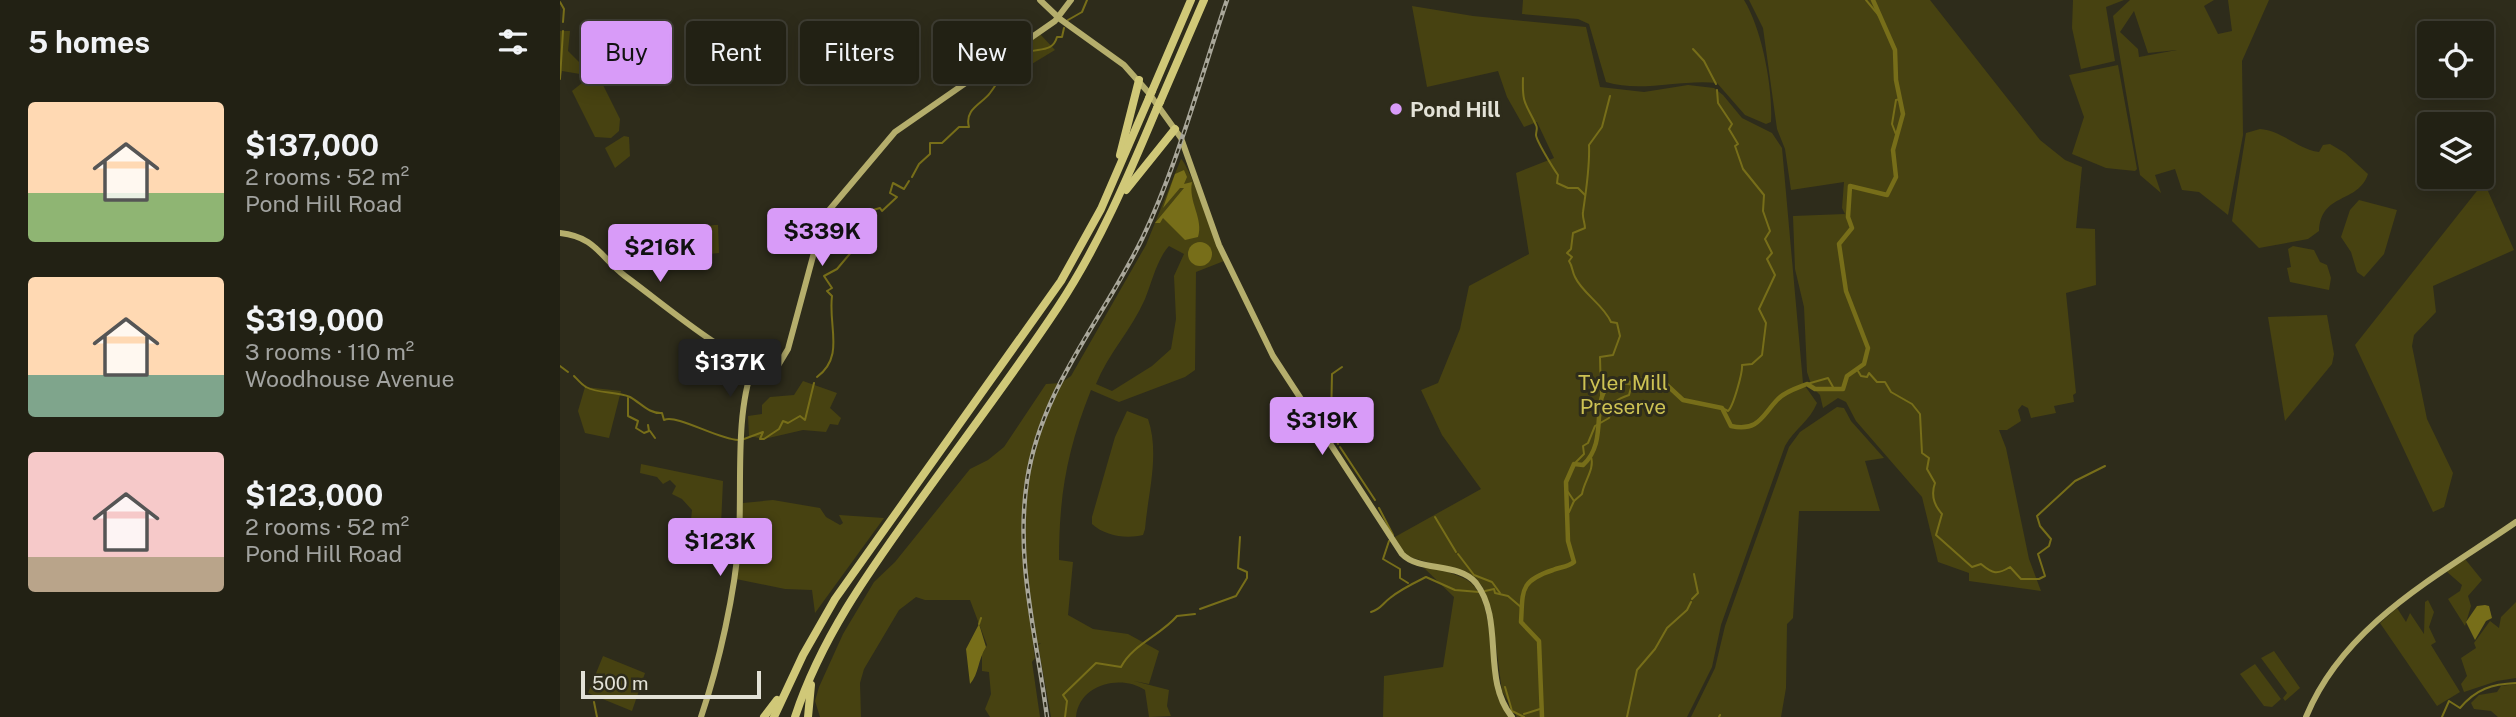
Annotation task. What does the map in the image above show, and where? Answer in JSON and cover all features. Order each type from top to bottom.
[{"type":"highway","points":[[774,717],[784,692],[835,599],[1056,289],[1111,186],[1191,0]]},
{"type":"highway","points":[[796,717],[825,644],[863,580],[1061,302],[1113,210],[1204,0]]},
{"type":"highway","points":[[1111,186],[1139,80]]},
{"type":"highway","points":[[1113,210],[1175,129]]},
{"type":"highway","points":[[808,717],[812,684],[825,644]]},
{"type":"highway","points":[[764,717],[784,692]]},
{"type":"main road","points":[[1040,0],[1058,18],[1111,54],[1139,80],[1175,129],[1186,149],[1219,245],[1273,356],[1398,549],[1413,562],[1431,564],[1469,577],[1481,591],[1488,608],[1499,691],[1512,717]]},
{"type":"main road","points":[[560,233],[594,244],[622,274],[735,357],[773,374],[788,349],[822,215],[898,129],[1058,18],[1072,0]]},
{"type":"main road","points":[[701,717],[727,612],[736,561],[743,398],[753,367]]},
{"type":"main road","points":[[2305,717],[2324,681],[2382,615],[2409,592],[2516,522]]},
{"type":"green space","points":[[1523,0],[1744,0],[1756,27],[1765,59],[1771,122],[1766,124],[1745,115],[1717,83],[1633,86],[1606,82],[1589,24],[1578,19],[1522,14]]},
{"type":"green space","points":[[1749,0],[1930,0],[2040,140],[2065,160],[2082,167],[2076,228],[2095,229],[2096,285],[2066,293],[2076,393],[2073,395],[2074,402],[2054,406],[2056,413],[2031,418],[2028,408],[2022,405],[2018,410],[2021,421],[2007,430],[1999,430],[2006,448],[2029,559],[2041,591],[1969,581],[1969,573],[1938,562],[1922,497],[1856,421],[1846,402],[1838,398],[1823,408],[1820,395],[1812,387],[1807,372],[1804,307],[1795,269],[1793,216],[1845,214],[1842,208],[1844,182],[1791,190],[1785,149],[1777,129],[1763,28]]},
{"type":"green space","points":[[2073,0],[2124,0],[2106,7],[2115,61],[2081,69],[2072,28]]},
{"type":"green space","points":[[2130,0],[2214,0],[2204,6],[2218,34],[2232,31],[2228,0],[2269,0],[2242,61],[2243,135],[2228,215],[2199,192],[2182,190],[2175,169],[2155,175],[2161,193],[2140,175],[2113,16]],"holes":[[[2134,11],[2148,53],[2177,50],[2139,57],[2138,49],[2120,32]]]},
{"type":"green space","name":"Tyler Mill Preserve","points":[[1412,6],[1473,16],[1586,27],[1600,87],[1644,92],[1688,85],[1714,88],[1742,118],[1772,133],[1782,148],[1803,383],[1817,403],[1785,446],[1721,625],[1712,667],[1687,717],[1517,717],[1502,691],[1491,608],[1482,586],[1469,574],[1406,556],[1393,538],[1481,489],[1442,435],[1421,390],[1438,383],[1460,329],[1469,286],[1529,254],[1516,173],[1554,158],[1537,122],[1524,127],[1507,97],[1498,71],[1427,87]]},
{"type":"green space","points":[[560,31],[570,31],[568,51],[581,64],[581,73],[562,71],[560,80]]},
{"type":"green space","points":[[1040,34],[1055,50],[1031,64],[1031,40]]},
{"type":"green space","points":[[2118,65],[2137,169],[2135,171],[2106,168],[2072,154],[2084,117],[2069,75]]},
{"type":"green space","points":[[581,84],[602,84],[620,119],[619,131],[611,138],[595,137],[572,91]]},
{"type":"green space","points":[[2260,129],[2319,152],[2323,145],[2330,144],[2345,153],[2368,174],[2356,190],[2326,210],[2319,231],[2308,239],[2259,248],[2232,221],[2246,133]]},
{"type":"green space","points":[[624,136],[629,137],[630,156],[615,168],[605,148]]},
{"type":"green space","points":[[1181,159],[1196,189],[1224,261],[1196,272],[1195,370],[1185,377],[1119,402],[1091,390],[1066,473],[1059,560],[1073,562],[1068,615],[1093,629],[1128,634],[1159,651],[1149,684],[1134,681],[1169,690],[1167,706],[1171,716],[1149,717],[1145,690],[1135,685],[1113,683],[1093,690],[1085,697],[1076,717],[1051,717],[1038,645],[1041,643],[1033,645],[1035,658],[1032,662],[1040,717],[990,717],[985,709],[991,694],[989,672],[982,671],[982,654],[987,645],[970,600],[925,600],[916,597],[899,610],[864,669],[860,683],[861,717],[820,717],[815,701],[819,687],[843,634],[874,582],[895,562],[970,469],[988,460],[1004,447],[1046,384],[1061,383],[1071,376],[1146,245]],"holes":[[[1169,246],[1184,254],[1174,276],[1176,319],[1171,349],[1152,366],[1112,391],[1096,384],[1140,310],[1165,251]]]},
{"type":"green space","points":[[2478,189],[2487,189],[2514,250],[2433,286],[2436,312],[2414,335],[2412,346],[2427,419],[2453,473],[2444,507],[2433,512],[2355,345]]},
{"type":"green space","points":[[2359,200],[2397,210],[2384,254],[2364,277],[2357,272],[2351,252],[2341,237],[2350,210]]},
{"type":"green space","points":[[718,225],[719,253],[690,256],[691,263],[680,267],[672,241],[699,229]]},
{"type":"green space","points":[[2293,246],[2314,250],[2320,262],[2327,265],[2331,278],[2329,290],[2290,282],[2287,268],[2291,267],[2288,249]]},
{"type":"green space","points":[[2327,315],[2334,354],[2332,364],[2285,421],[2268,317]]},
{"type":"green space","points":[[803,381],[837,393],[830,408],[841,418],[838,425],[830,424],[826,432],[803,430],[764,439],[749,436],[748,416],[762,414],[762,405],[770,397],[794,395]]},
{"type":"green space","points":[[585,387],[621,391],[609,438],[585,433],[578,411]]},
{"type":"green space","points":[[1837,407],[1844,408],[1851,421],[1884,458],[1865,461],[1880,511],[1799,511],[1793,618],[1787,624],[1786,688],[1781,717],[1691,717],[1715,668],[1725,626],[1789,447],[1800,432]]},
{"type":"green space","points":[[1127,411],[1148,419],[1153,446],[1145,529],[1143,535],[1130,537],[1109,534],[1092,524],[1115,437]]},
{"type":"green space","points":[[641,464],[723,481],[721,525],[691,520],[692,510],[682,499],[672,494],[676,486],[670,480],[663,484],[657,477],[640,473]]},
{"type":"green space","points":[[773,500],[820,508],[826,517],[840,525],[843,523],[839,515],[884,518],[815,613],[812,590],[785,589],[736,579],[743,503]]},
{"type":"green space","points":[[2465,559],[2482,580],[2468,596],[2471,606],[2465,626],[2448,599],[2460,591],[2462,585],[2446,571]]},
{"type":"green space","points":[[1421,565],[1462,577],[1477,590],[1488,623],[1497,684],[1509,717],[1383,717],[1384,676],[1443,667],[1454,597]]},
{"type":"green space","points":[[2428,600],[2434,612],[2429,627],[2436,642],[2431,645],[2460,692],[2437,706],[2380,623],[2397,608],[2406,622],[2410,613],[2424,634],[2425,602]]},
{"type":"green space","points":[[2516,602],[2516,678],[2464,692],[2461,684],[2467,676],[2461,658],[2476,648],[2474,643],[2490,621],[2499,628],[2501,617]]},
{"type":"green space","points":[[2274,651],[2300,688],[2285,701],[2283,698],[2287,693],[2261,658]]},
{"type":"green space","points":[[603,656],[645,673],[632,711],[588,693]]},
{"type":"green space","points":[[2255,664],[2281,699],[2272,707],[2264,706],[2240,674]]},
{"type":"green space","points":[[2516,684],[2516,717],[2498,717],[2491,711],[2474,709],[2471,703],[2479,695],[2497,692],[2501,686]]},
{"type":"shaded area","points":[[1184,170],[1187,177],[1184,184],[1192,182],[1192,196],[1199,224],[1198,237],[1185,240],[1163,218],[1160,223],[1155,223],[1184,188],[1180,188],[1163,208],[1175,174]]},
{"type":"shaded area","points":[[1195,242],[1205,242],[1212,249],[1212,259],[1205,266],[1195,266],[1188,259],[1188,249]]},
{"type":"shaded area","points":[[2477,606],[2489,606],[2492,618],[2486,621],[2475,640],[2466,622]]},
{"type":"shaded area","points":[[979,624],[986,647],[970,684],[966,649]]},
{"type":"waterway","points":[[1068,20],[1082,12],[1087,0]]},
{"type":"waterway","points":[[1866,0],[1881,18]]},
{"type":"waterway","points":[[1542,717],[1539,641],[1521,622],[1523,595],[1528,583],[1534,578],[1574,562],[1568,541],[1566,482],[1574,464],[1583,465],[1591,455],[1596,443],[1602,397],[1606,389],[1617,382],[1635,383],[1655,374],[1683,400],[1722,408],[1731,426],[1747,427],[1758,421],[1780,397],[1799,387],[1807,384],[1815,389],[1843,389],[1847,376],[1864,364],[1868,348],[1846,291],[1839,244],[1852,228],[1848,217],[1850,186],[1887,195],[1896,177],[1893,150],[1903,114],[1896,80],[1895,50],[1873,0]]},
{"type":"waterway","points":[[560,2],[564,9],[563,22]]},
{"type":"waterway","points":[[912,177],[919,164],[930,154],[930,143],[942,143],[959,127],[969,127],[971,111],[990,93],[1012,63],[1026,52],[1051,46],[1057,37],[1062,37],[1064,28]]},
{"type":"waterway","points":[[560,79],[563,31]]},
{"type":"waterway","points":[[1693,49],[1704,61],[1716,84]]},
{"type":"waterway","points":[[1523,78],[1525,103],[1537,126],[1536,135],[1539,142],[1558,175],[1557,183],[1568,188],[1578,188],[1585,195]]},
{"type":"waterway","points":[[1717,90],[1718,103],[1732,124],[1729,129],[1738,144],[1735,146],[1743,169],[1764,195],[1763,211],[1770,231],[1765,239],[1772,253],[1767,259],[1775,275],[1759,309],[1766,323],[1762,355],[1752,364],[1742,365],[1732,403],[1728,411],[1722,408]]},
{"type":"waterway","points":[[1601,396],[1600,357],[1613,355],[1620,336],[1617,323],[1611,322],[1583,289],[1569,261],[1572,257],[1567,253],[1571,249],[1573,233],[1585,228],[1583,214],[1589,145],[1602,127],[1610,96]]},
{"type":"waterway","points":[[1897,137],[1892,124],[1896,100],[1900,99]]},
{"type":"waterway","points":[[860,242],[864,240],[873,210],[880,208],[882,211],[897,197],[890,193],[893,183],[904,189],[909,181]]},
{"type":"waterway","points":[[817,377],[831,360],[834,340],[832,296],[827,291],[832,288],[824,276],[837,269],[853,250]]},
{"type":"waterway","points":[[560,366],[568,372]]},
{"type":"waterway","points":[[1338,444],[1331,421],[1332,374],[1342,367]]},
{"type":"waterway","points":[[1858,371],[1861,376],[1867,377],[1869,373],[1877,382],[1885,382],[1891,392],[1912,404],[1920,414],[1922,453],[1929,458],[1927,469],[1935,483],[1934,499],[1942,514],[1936,535],[1972,567],[1981,564],[1995,572],[2010,567],[2021,579],[2039,579],[2045,576],[2038,554],[2049,546],[2051,539],[2040,526],[2037,516],[2075,481],[2105,466]]},
{"type":"waterway","points":[[574,376],[591,389],[630,397],[649,410],[662,413],[664,420],[678,420],[719,436],[738,440]]},
{"type":"waterway","points":[[1807,384],[1828,378],[1833,387]]},
{"type":"waterway","points":[[744,439],[763,432],[760,439],[764,439],[779,429],[783,421],[788,423],[800,416],[805,420],[814,383]]},
{"type":"waterway","points":[[1576,462],[1584,454],[1583,446],[1588,443],[1595,426],[1609,418],[1614,404],[1629,395],[1632,384]]},
{"type":"waterway","points":[[628,398],[628,416],[638,421],[636,428],[644,433],[649,431],[648,425]]},
{"type":"waterway","points":[[650,431],[655,438]]},
{"type":"waterway","points":[[1340,447],[1375,500]]},
{"type":"waterway","points":[[1574,501],[1582,494],[1592,466],[1591,457]]},
{"type":"waterway","points":[[1568,492],[1574,501],[1569,512]]},
{"type":"waterway","points":[[1379,508],[1393,535]]},
{"type":"waterway","points":[[1435,517],[1456,552]]},
{"type":"waterway","points":[[1200,609],[1236,596],[1247,578],[1247,572],[1238,568],[1240,537]]},
{"type":"waterway","points":[[1389,541],[1383,559],[1400,569],[1400,578],[1408,583]]},
{"type":"waterway","points":[[1458,554],[1474,575],[1492,582],[1500,593]]},
{"type":"waterway","points":[[1692,599],[1698,593],[1694,574]]},
{"type":"waterway","points":[[1371,612],[1426,577],[1455,590],[1479,592]]},
{"type":"waterway","points":[[1485,591],[1494,589],[1495,593],[1508,596],[1522,608]]},
{"type":"waterway","points":[[1627,717],[1637,670],[1655,649],[1667,628],[1687,610],[1691,602]]},
{"type":"waterway","points":[[1065,717],[1067,701],[1063,695],[1096,663],[1121,667],[1132,652],[1177,616],[1195,614]]},
{"type":"waterway","points":[[979,624],[981,618]]},
{"type":"waterway","points":[[2442,717],[2449,701],[2460,708],[2472,696],[2485,689],[2516,683]]},
{"type":"waterway","points":[[1505,687],[1512,711],[1524,717]]},
{"type":"waterway","points":[[594,702],[597,717]]},
{"type":"waterway","points":[[1524,714],[1540,709]]},
{"type":"railway","points":[[1047,717],[1025,570],[1024,511],[1034,447],[1059,385],[1126,269],[1155,210],[1178,151],[1227,0]]},
{"type":"place","name":"Pond Hill","points":[[1396,109]]}]
